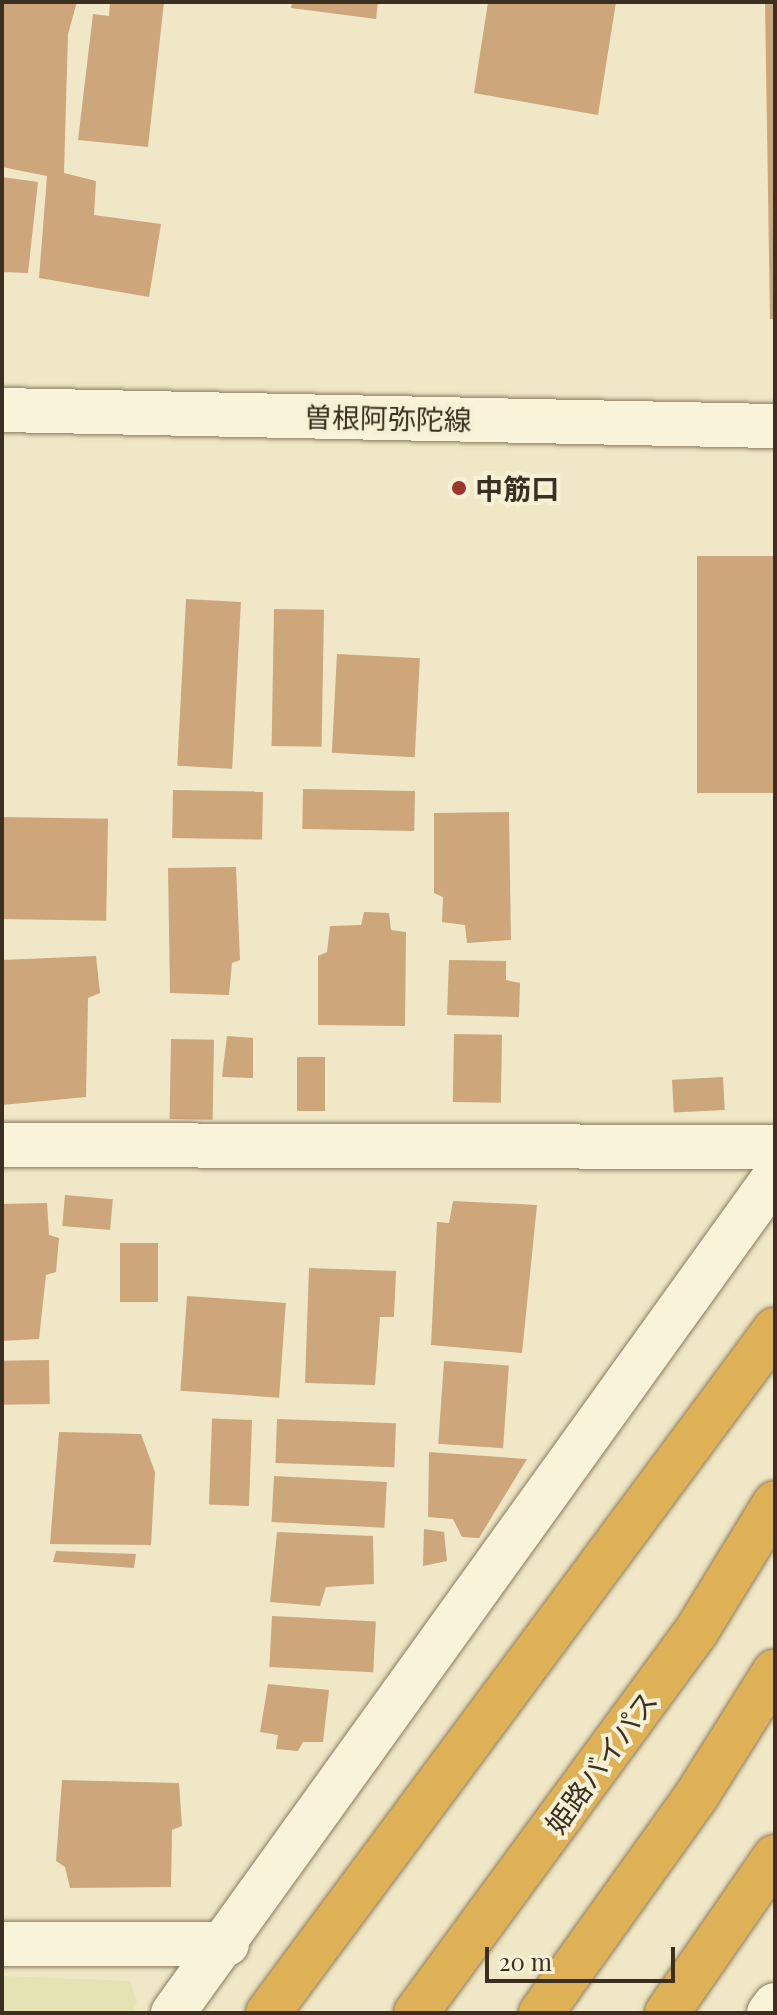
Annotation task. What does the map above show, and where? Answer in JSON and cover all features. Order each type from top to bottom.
[{"type":"highway","points":[[268,2013],[775,1330]]},
{"type":"highway","name":"姫路バイパス","points":[[416,2013],[696,1632],[775,1503]]},
{"type":"highway","points":[[541,2013],[697,1795],[775,1671]]},
{"type":"highway","points":[[667,2013],[775,1857]]},
{"type":"street","name":"曽根阿弥陀線","points":[[2,410],[775,426]]},
{"type":"street","points":[[2,1145],[775,1147]]},
{"type":"street","points":[[173,2013],[227,1944],[775,1176]]},
{"type":"street","points":[[2,1944],[227,1944]]},
{"type":"street","points":[[769,2013],[775,2005]]},
{"type":"shaded area","points":[[2,1976],[130,1981],[137,2003],[132,2013],[2,2013]]},
{"type":"building","points":[[2,2],[77,2],[68,34],[64,173],[96,181],[94,215],[161,224],[149,297],[39,278],[47,176],[2,167]]},
{"type":"building","points":[[110,2],[164,2],[148,147],[78,140],[93,14],[109,16]]},
{"type":"building","points":[[292,2],[378,2],[376,19],[291,8]]},
{"type":"building","points":[[488,2],[616,2],[598,115],[474,93]]},
{"type":"building","points":[[765,2],[775,2],[775,319],[770,319]]},
{"type":"building","points":[[2,177],[38,182],[28,273],[2,272]]},
{"type":"building","points":[[697,556],[775,556],[775,793],[697,793]]},
{"type":"building","points":[[186,599],[241,602],[232,769],[177,766]]},
{"type":"building","points":[[274,609],[324,610],[322,747],[272,746]]},
{"type":"building","points":[[337,654],[420,658],[415,757],[332,753]]},
{"type":"building","points":[[303,789],[415,791],[414,831],[302,829]]},
{"type":"building","points":[[173,790],[263,792],[262,840],[172,838]]},
{"type":"building","points":[[509,812],[511,940],[467,943],[465,925],[442,922],[443,897],[434,893],[434,813]]},
{"type":"building","points":[[2,817],[108,819],[106,921],[2,919]]},
{"type":"building","points":[[236,867],[240,960],[232,963],[229,995],[170,993],[168,868]]},
{"type":"building","points":[[364,912],[389,913],[391,930],[406,932],[405,1026],[318,1025],[318,956],[327,952],[330,926],[361,925]]},
{"type":"building","points":[[96,956],[100,993],[88,998],[86,1097],[2,1105],[2,960]]},
{"type":"building","points":[[449,960],[506,961],[506,980],[520,983],[519,1017],[447,1015]]},
{"type":"building","points":[[454,1034],[502,1035],[501,1103],[453,1102]]},
{"type":"building","points":[[227,1036],[253,1038],[253,1078],[222,1077]]},
{"type":"building","points":[[171,1039],[214,1040],[213,1120],[170,1119]]},
{"type":"building","points":[[297,1057],[325,1057],[325,1111],[297,1111]]},
{"type":"building","points":[[723,1077],[725,1110],[674,1113],[672,1080]]},
{"type":"building","points":[[65,1195],[113,1199],[110,1230],[62,1226]]},
{"type":"building","points":[[453,1201],[537,1205],[522,1353],[431,1345],[437,1222],[449,1223]]},
{"type":"building","points":[[47,1203],[49,1235],[59,1238],[56,1272],[46,1275],[39,1339],[2,1341],[2,1204]]},
{"type":"building","points":[[120,1243],[158,1243],[158,1302],[120,1302]]},
{"type":"building","points":[[309,1268],[396,1271],[394,1317],[380,1317],[375,1385],[305,1383]]},
{"type":"building","points":[[187,1296],[286,1303],[279,1398],[180,1391]]},
{"type":"building","points":[[49,1360],[50,1404],[3,1405],[2,1361]]},
{"type":"building","points":[[444,1361],[509,1366],[503,1448],[438,1444]]},
{"type":"building","points":[[212,1419],[252,1420],[249,1506],[209,1505]]},
{"type":"building","points":[[277,1419],[396,1423],[394,1467],[275,1463]]},
{"type":"building","points":[[59,1432],[141,1434],[155,1472],[151,1545],[50,1544]]},
{"type":"building","points":[[429,1452],[527,1459],[479,1538],[462,1537],[453,1519],[428,1517]]},
{"type":"building","points":[[274,1476],[387,1482],[384,1528],[272,1522]]},
{"type":"building","points":[[424,1529],[444,1532],[447,1561],[423,1566]]},
{"type":"building","points":[[277,1532],[373,1536],[374,1584],[326,1587],[320,1606],[270,1602]]},
{"type":"building","points":[[56,1551],[136,1554],[134,1568],[53,1562]]},
{"type":"building","points":[[272,1616],[376,1621],[373,1672],[269,1667]]},
{"type":"building","points":[[268,1684],[329,1690],[323,1742],[303,1742],[298,1751],[276,1749],[278,1735],[260,1732]]},
{"type":"building","points":[[62,1780],[179,1783],[182,1826],[172,1830],[171,1887],[70,1888],[65,1867],[56,1861]]},
{"type":"place","name":"中筋口","points":[[459,488]]}]
